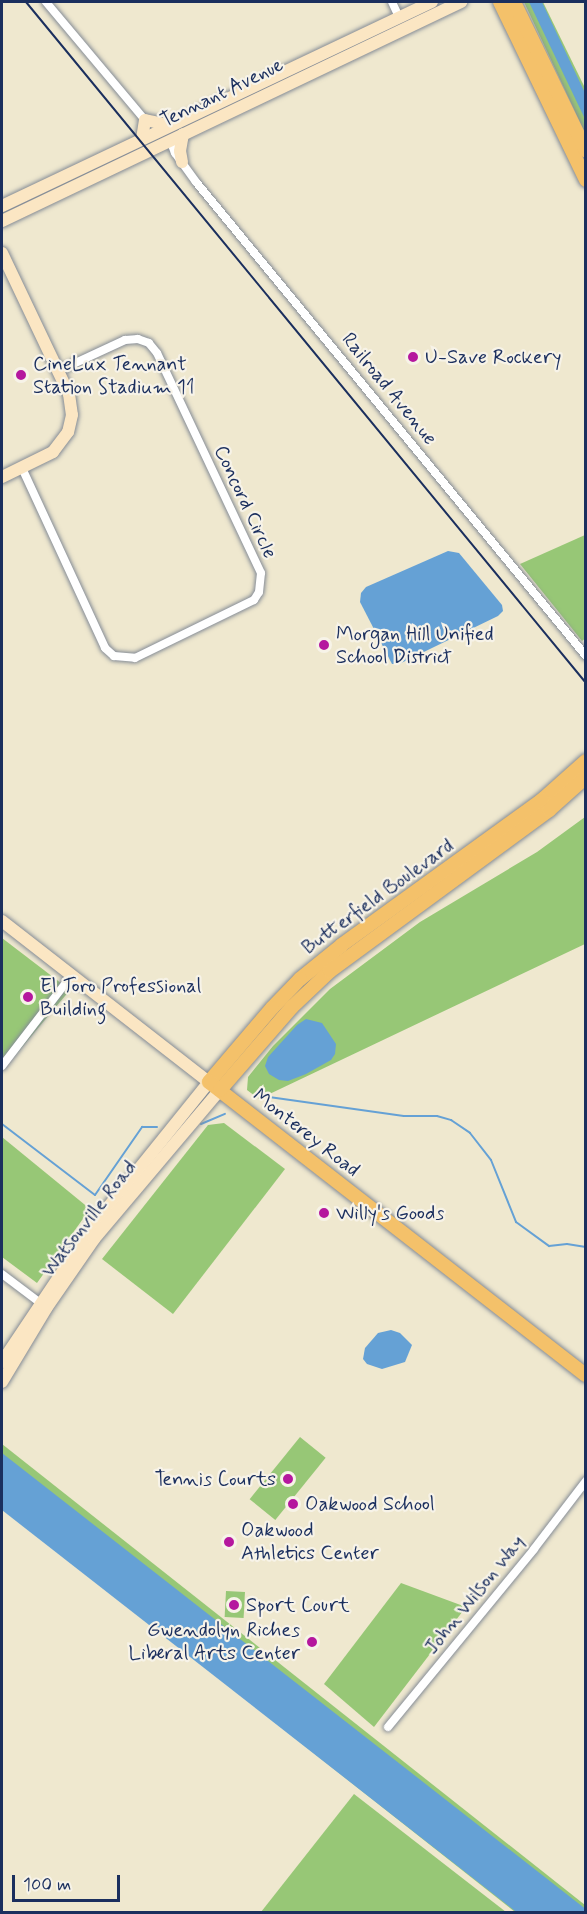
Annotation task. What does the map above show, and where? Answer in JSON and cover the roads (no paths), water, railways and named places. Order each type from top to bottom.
[{"type":"main road","name":"Tennant Avenue","points":[[2,221],[183,134],[282,79],[432,2]]},
{"type":"main road","name":"Tennant Avenue","points":[[2,206],[169,125],[461,2]]},
{"type":"main road","points":[[500,2],[585,180]]},
{"type":"main road","points":[[514,2],[585,151]]},
{"type":"main road","points":[[170,140],[170,134],[182,128],[186,118]]},
{"type":"main road","points":[[142,139],[145,120],[169,125]]},
{"type":"main road","points":[[182,162],[180,151],[183,134]]},
{"type":"main road","points":[[104,173],[102,167],[111,160],[111,153]]},
{"type":"main road","points":[[84,182],[85,175],[96,168],[95,160]]},
{"type":"main road","points":[[2,253],[58,371],[72,407],[68,432],[53,452],[2,477]]},
{"type":"main road","name":"Butterfield Boulevard","points":[[215,1086],[272,1008],[300,979],[342,945],[536,805],[585,761]]},
{"type":"main road","name":"Butterfield Boulevard","points":[[215,1086],[330,971],[549,810],[585,777]]},
{"type":"main road","name":"Monterey Road","points":[[2,921],[585,1375]]},
{"type":"main road","name":"Watsonville Road","points":[[2,1362],[39,1302],[99,1217],[215,1086]]},
{"type":"main road","name":"Watsonville Road","points":[[2,1382],[47,1307],[94,1239],[215,1086]]},
{"type":"street","points":[[46,2],[145,120]]},
{"type":"street","points":[[392,2],[399,17]]},
{"type":"street","name":"Railroad Avenue","points":[[170,140],[196,183],[585,656]]},
{"type":"street","name":"Concord Circle","points":[[22,468],[105,648],[114,656],[125,659],[135,658],[254,600],[259,592],[261,573],[157,353],[149,343],[138,339],[125,340],[58,371]]},
{"type":"street","points":[[2,1066],[71,976]]},
{"type":"street","points":[[2,1275],[39,1302]]},
{"type":"street","name":"John Wilson Way","points":[[388,1727],[527,1558],[585,1481]]},
{"type":"water","points":[[529,2],[542,2],[585,93],[585,119]]},
{"type":"water","points":[[448,551],[459,553],[502,605],[503,611],[498,616],[399,664],[392,664],[360,602],[361,593],[366,587]]},
{"type":"water","points":[[306,1019],[322,1023],[336,1044],[335,1054],[331,1060],[306,1074],[288,1081],[279,1080],[269,1074],[265,1066],[268,1057],[297,1025]]},
{"type":"water","points":[[391,1330],[400,1333],[412,1345],[405,1362],[382,1369],[367,1364],[363,1359],[365,1348],[378,1333]]},
{"type":"water","points":[[2,1453],[586,1909],[584,1912],[516,1912],[2,1510]]},
{"type":"waterway","points":[[269,1097],[404,1116],[437,1116],[451,1120],[470,1133],[491,1160],[516,1222],[549,1246],[567,1244],[586,1247]]},
{"type":"waterway","points":[[201,1124],[225,1114]]},
{"type":"waterway","points":[[2,1124],[95,1195],[142,1127],[157,1127]]},
{"type":"railway","points":[[26,2],[586,683]]},
{"type":"place","name":"U-Save Rockery","points":[[413,357]]},
{"type":"place","name":"CineLux Tennant Station Stadium 11","points":[[21,375]]},
{"type":"place","name":"Morgan Hill Unified School District","points":[[324,645]]},
{"type":"place","name":"El Toro Professional Building","points":[[28,997]]},
{"type":"place","name":"Willy's Goods","points":[[324,1213]]},
{"type":"place","name":"Tennis Courts","points":[[288,1479]]},
{"type":"place","name":"Oakwood School","points":[[293,1504]]},
{"type":"place","name":"Oakwood Athletics Center","points":[[229,1542]]},
{"type":"place","name":"Sport Court","points":[[234,1605]]},
{"type":"place","name":"Gwendolyn Riches Liberal Arts Center","points":[[312,1642]]}]
